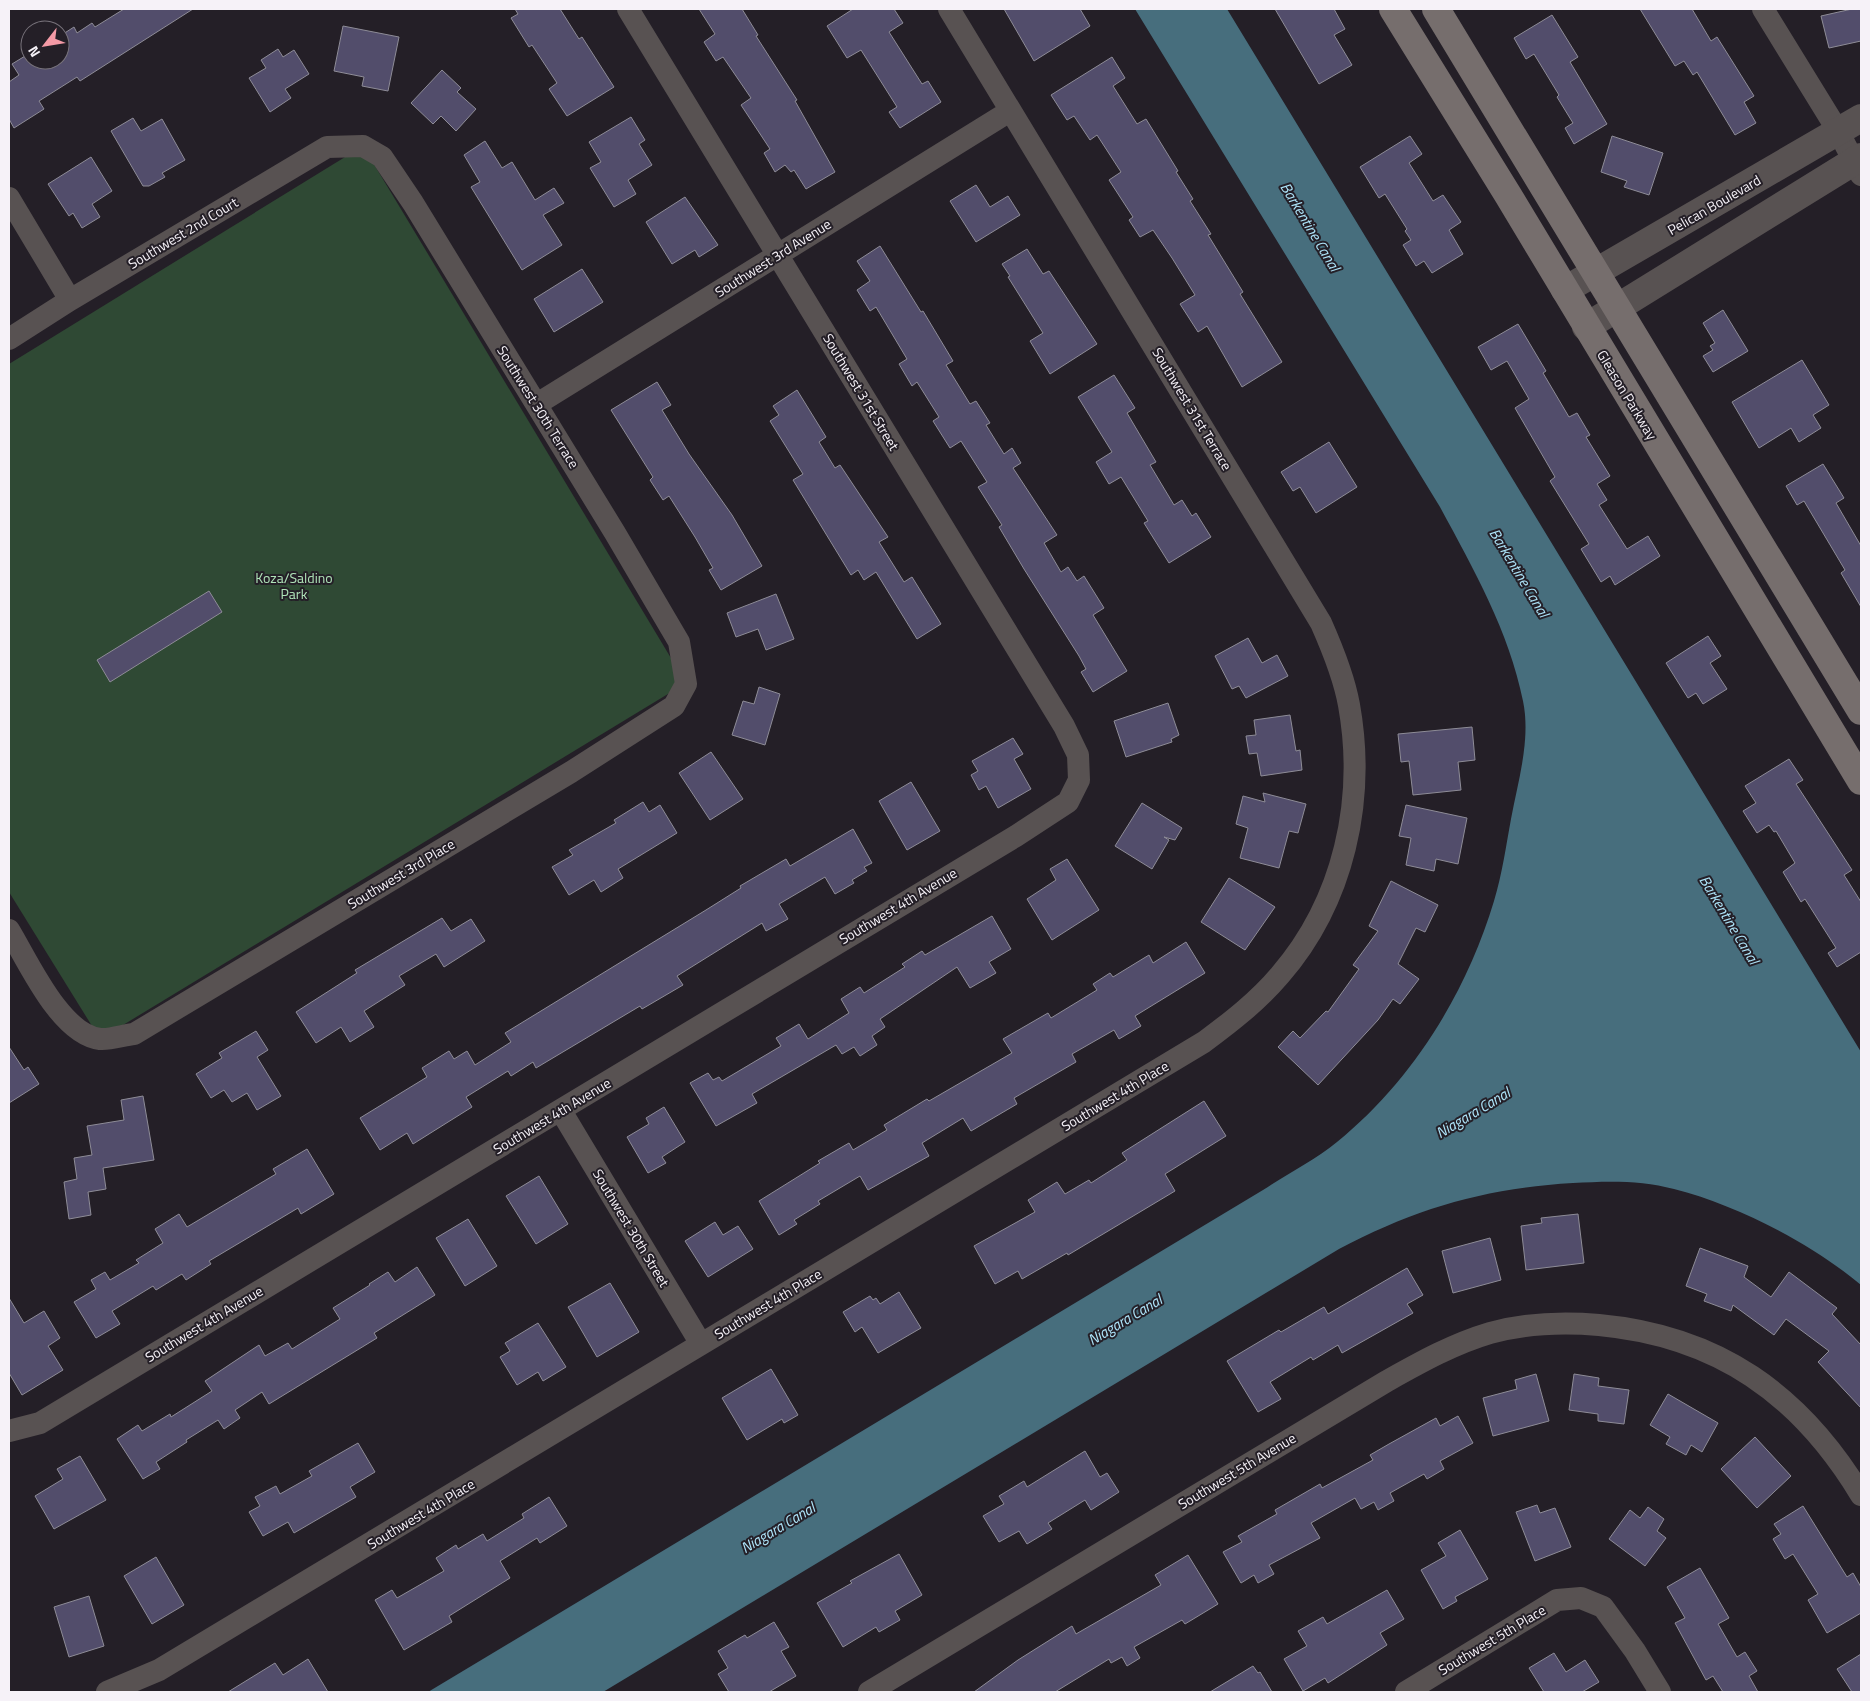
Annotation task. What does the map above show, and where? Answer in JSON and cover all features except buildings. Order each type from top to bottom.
[{"type":"main road","name":"Gleason Parkway","points":[[1393,9],[1861,781]]},
{"type":"main road","points":[[1436,9],[1861,711]]},
{"type":"street","name":"Southwest 31st Street","points":[[628,9],[1064,726],[1078,755],[1079,780]]},
{"type":"street","name":"Southwest 31st Terrace","points":[[949,9],[1322,623],[1338,663],[1349,705],[1354,748],[1354,790],[1348,836]]},
{"type":"street","points":[[1586,327],[1859,164],[1850,125],[1763,9]]},
{"type":"street","name":"Southwest 3rd Avenue","points":[[537,404],[1010,111]]},
{"type":"street","name":"Pelican Boulevard","points":[[1565,290],[1596,274],[1850,125]]},
{"type":"street","name":"Southwest 2nd Court","points":[[9,339],[70,300],[327,147],[363,146]]},
{"type":"street","name":"Southwest 30th Terrace","points":[[363,146],[382,157],[408,195],[537,404],[679,642],[686,684]]},
{"type":"street","points":[[9,198],[70,300]]},
{"type":"street","name":"Southwest 3rd Place","points":[[9,930],[58,1010],[76,1029],[100,1039],[134,1034],[571,772],[674,706],[686,684]]},
{"type":"street","name":"Southwest 4th Avenue","points":[[9,1431],[40,1423],[1016,836],[1068,802],[1079,780]]},
{"type":"street","name":"Southwest 4th Place","points":[[107,1692],[159,1670],[1204,1042],[1230,1022],[1280,975],[1303,946],[1323,910],[1339,871],[1348,836]]},
{"type":"street","name":"Southwest 30th Street","points":[[561,1111],[700,1344]]},
{"type":"street","name":"Southwest 5th Avenue","points":[[868,1692],[901,1684],[1387,1381],[1454,1345],[1492,1333],[1531,1325],[1570,1322],[1630,1328],[1687,1343],[1724,1359],[1758,1379],[1789,1404],[1817,1431],[1842,1462],[1861,1495]]},
{"type":"street","name":"Southwest 5th Place","points":[[1406,1692],[1557,1600],[1581,1598],[1603,1607],[1635,1651],[1660,1692]]},
{"type":"green space","name":"Koza/Saldino Park","points":[[363,146],[686,683],[100,1039],[9,892],[9,364]]},
{"type":"water","points":[[1135,9],[1227,9],[1861,1052],[1861,1285],[1841,1269],[1796,1240],[1748,1215],[1698,1196],[1662,1186],[1624,1182],[1573,1183],[1511,1190],[1452,1202],[1396,1222],[1339,1249],[603,1692],[428,1692],[1320,1155],[1364,1118],[1389,1092],[1412,1063],[1433,1034],[1452,1002],[1482,936],[1502,871],[1525,745],[1523,701],[1509,650],[1489,601],[1440,507]]},
{"type":"water label","name":"Barkentine Canal","points":[[1310,227]]},
{"type":"water label","name":"Barkentine Canal","points":[[1519,573]]},
{"type":"water label","name":"Barkentine Canal","points":[[1729,920]]},
{"type":"water label","name":"Niagara Canal","points":[[1473,1113]]},
{"type":"water label","name":"Niagara Canal","points":[[1125,1320]]},
{"type":"water label","name":"Niagara Canal","points":[[778,1528]]}]
